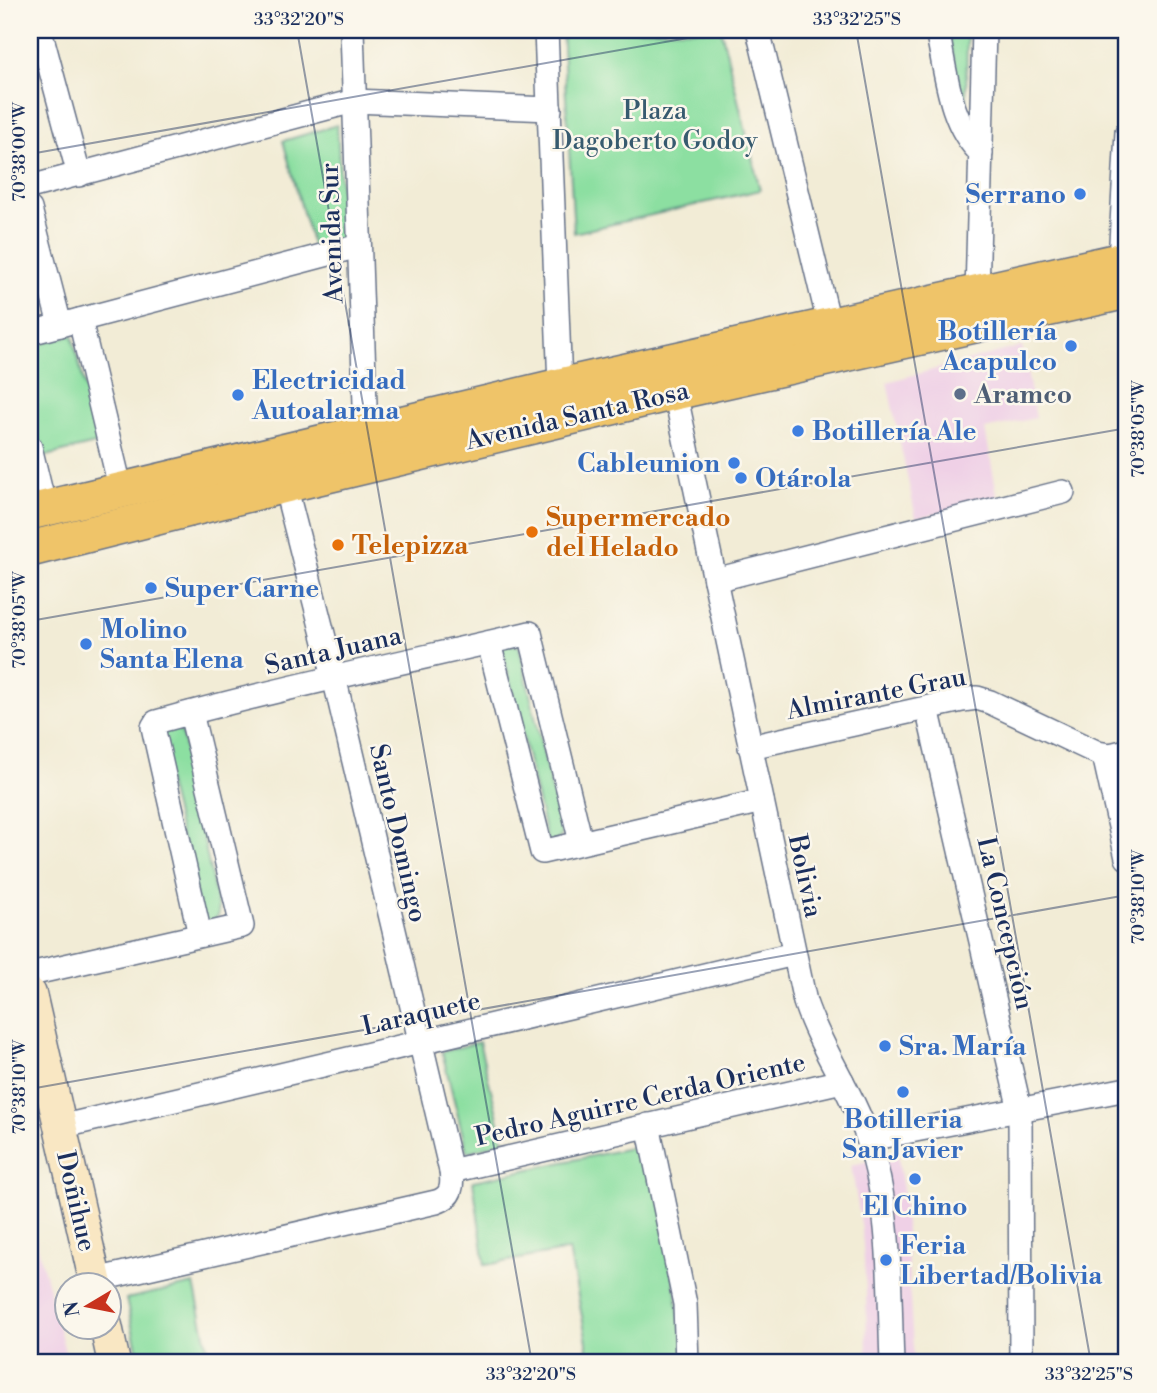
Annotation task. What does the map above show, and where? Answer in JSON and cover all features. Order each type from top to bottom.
[{"type":"main road","name":"Avenida Santa Rosa","points":[[37,511],[560,386],[977,294],[1125,270]]},
{"type":"main road","name":"Avenida Santa Rosa","points":[[30,549],[675,392],[1125,270]]},
{"type":"street","points":[[40,30],[79,174]]},
{"type":"street","name":"Avenida Sur","points":[[352,30],[366,433]]},
{"type":"street","points":[[546,30],[560,386]]},
{"type":"street","points":[[758,30],[830,327]]},
{"type":"street","points":[[937,30],[959,125],[972,145],[981,153]]},
{"type":"street","points":[[977,294],[984,30]]},
{"type":"street","points":[[30,187],[354,101],[550,109]]},
{"type":"street","points":[[1125,270],[1127,132]]},
{"type":"street","points":[[30,209],[70,322],[121,491]]},
{"type":"street","points":[[30,333],[359,246]]},
{"type":"street","name":"Bolivia","points":[[675,392],[794,954],[812,1024],[869,1139],[877,1169],[885,1219],[892,1363]]},
{"type":"street","points":[[30,447],[37,511]]},
{"type":"street","name":"Santo Domingo","points":[[122,1276],[436,1202],[449,1194],[452,1187],[451,1171],[334,677],[285,485]]},
{"type":"street","points":[[715,580],[1063,492]]},
{"type":"street","name":"Santa Juana","points":[[200,935],[153,727],[156,723],[191,713],[334,677],[530,634],[580,842]]},
{"type":"street","points":[[489,643],[542,852],[762,801]]},
{"type":"street","name":"Almirante Grau","points":[[750,747],[969,698],[983,700],[1104,755]]},
{"type":"street","name":"La Concepción","points":[[927,708],[1020,1110],[1021,1363]]},
{"type":"street","points":[[30,974],[242,926],[191,713]]},
{"type":"street","points":[[1127,751],[1104,755],[1127,858]]},
{"type":"street","name":"Laraquete","points":[[60,1127],[794,954]]},
{"type":"street","name":"Doñihue","points":[[30,994],[36,1048],[60,1127],[92,1270]]},
{"type":"street","name":"Pedro Aguirre Cerda Oriente","points":[[451,1171],[842,1081]]},
{"type":"street","points":[[869,1139],[1127,1089]]},
{"type":"street","points":[[648,1125],[685,1304],[687,1363]]},
{"type":"street","points":[[109,1340],[114,1363]]},
{"type":"shaded area","points":[[1022,346],[1036,418],[985,429],[998,499],[916,518],[887,382]]},
{"type":"shaded area","name":"Feria Libertad/Bolivia","points":[[898,1155],[904,1199],[914,1363],[867,1363],[862,1230],[851,1165]]},
{"type":"shaded area","points":[[30,1230],[34,1232],[52,1301],[52,1340],[62,1340],[68,1363],[30,1363]]},
{"type":"green space","name":"Plaza Dagoberto Godoy","points":[[562,30],[721,30],[760,190],[574,233]]},
{"type":"green space","points":[[947,30],[967,30],[966,108],[965,106]]},
{"type":"green space","points":[[337,125],[344,243],[314,252],[283,141]]},
{"type":"green space","points":[[72,335],[99,443],[30,460],[30,346]]},
{"type":"green space","points":[[501,643],[519,646],[562,835],[556,842],[548,844]]},
{"type":"green space","points":[[179,720],[219,914],[211,924],[202,921],[154,727]]},
{"type":"green space","points":[[479,1042],[504,1142],[467,1152],[442,1052]]},
{"type":"green space","points":[[654,1143],[686,1363],[586,1363],[587,1342],[569,1250],[485,1265],[473,1181]]},
{"type":"green space","points":[[194,1284],[211,1363],[140,1363],[126,1299]]},
{"type":"place","name":"Serrano","points":[[1080,194]]},
{"type":"place","name":"Botillería Acapulco","points":[[1071,346]]},
{"type":"place","name":"Aramco","points":[[960,394]]},
{"type":"place","name":"Electricidad Autoalarma","points":[[238,395]]},
{"type":"place","name":"Botillería Ale","points":[[798,431]]},
{"type":"place","name":"Cableunion","points":[[734,463]]},
{"type":"place","name":"Otárola","points":[[741,478]]},
{"type":"place","name":"Supermercado del Helado","points":[[532,532]]},
{"type":"place","name":"Telepizza","points":[[338,545]]},
{"type":"place","name":"Super Carne","points":[[151,588]]},
{"type":"place","name":"Molino Santa Elena","points":[[86,644]]},
{"type":"place","name":"Sra. María","points":[[885,1046]]},
{"type":"place","name":"Botilleria San Javier","points":[[903,1092]]},
{"type":"place","name":"El Chino","points":[[915,1179]]},
{"type":"place","name":"Feria Libertad/Bolivia","points":[[886,1260]]}]
